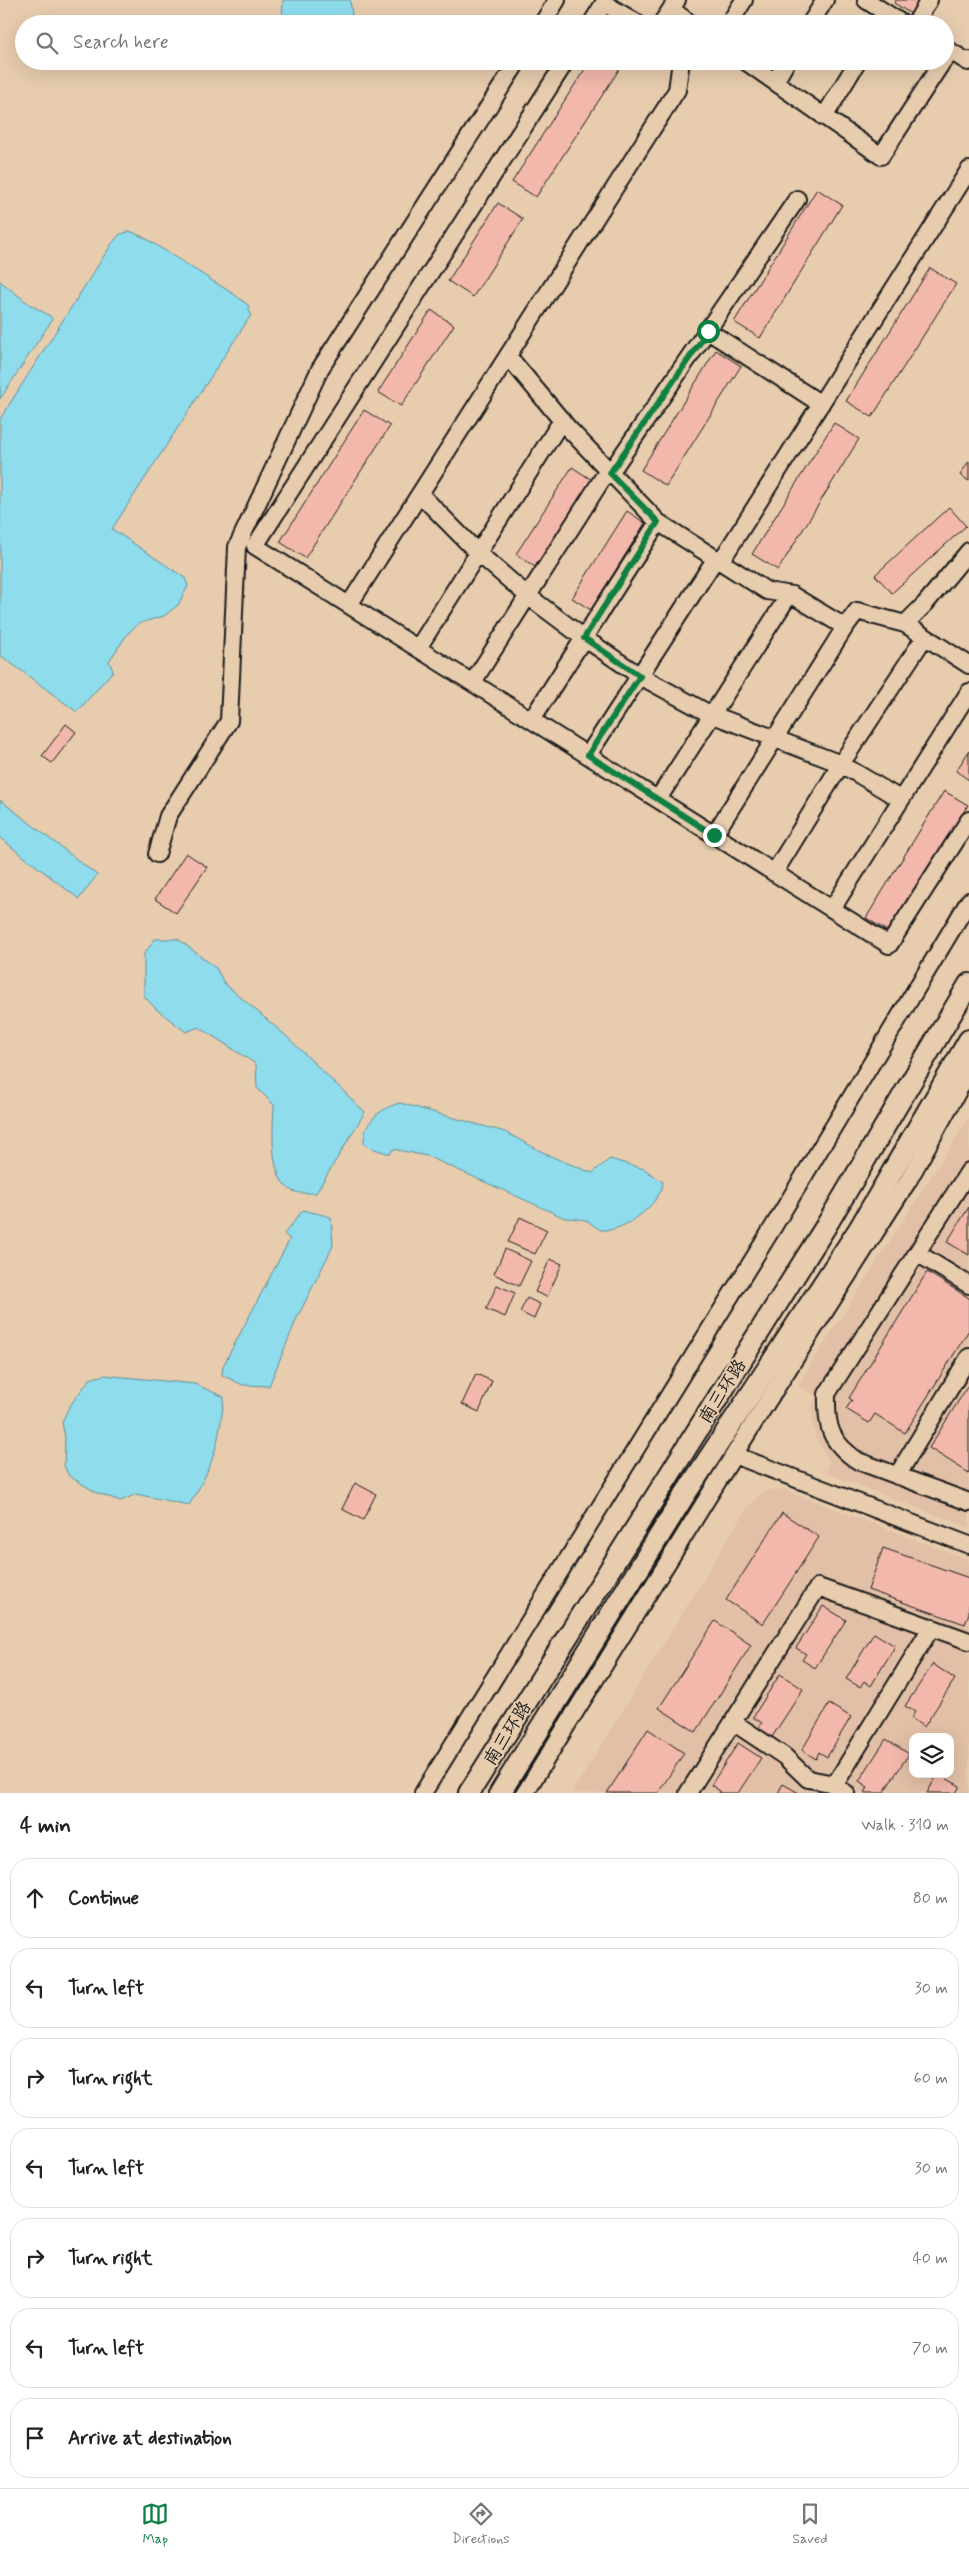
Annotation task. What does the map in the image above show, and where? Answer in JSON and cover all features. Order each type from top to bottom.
[{"type":"main road","name":"南三环路","points":[[469,1793],[826,1226],[969,984]]},
{"type":"main road","name":"南三环路","points":[[500,1793],[684,1496],[859,1229],[969,1040]]},
{"type":"street","points":[[548,15],[557,0]]},
{"type":"street","points":[[735,15],[744,0]]},
{"type":"street","points":[[815,15],[824,0]]},
{"type":"street","points":[[866,0],[880,15]]},
{"type":"street","points":[[920,15],[929,0]]},
{"type":"street","points":[[597,15],[604,3],[624,15]]},
{"type":"street","points":[[674,5],[683,15]]},
{"type":"street","points":[[954,58],[968,62],[969,60]]},
{"type":"street","points":[[158,854],[168,816],[229,720],[237,547],[320,369],[512,70]]},
{"type":"street","points":[[560,70],[255,546],[832,910],[889,944],[969,820]]},
{"type":"street","points":[[349,604],[677,90],[680,70]]},
{"type":"street","points":[[758,70],[881,156],[936,70]]},
{"type":"street","points":[[775,82],[782,70]]},
{"type":"street","points":[[824,116],[852,70]]},
{"type":"street","points":[[588,755],[821,404],[969,170]]},
{"type":"street","points":[[473,682],[609,472],[708,331],[797,199]]},
{"type":"street","points":[[708,331],[821,404]]},
{"type":"street","points":[[508,356],[562,420],[658,522],[767,591],[789,595],[845,627]]},
{"type":"street","points":[[418,648],[562,420]]},
{"type":"street","points":[[420,494],[478,553],[528,596],[584,638],[640,676],[712,714],[774,740],[841,764],[900,800]]},
{"type":"street","points":[[532,720],[658,522]]},
{"type":"street","points":[[905,624],[925,604],[969,551]]},
{"type":"street","points":[[658,799],[789,595]]},
{"type":"street","points":[[714,835],[845,627],[857,611],[905,624],[924,638],[969,665]]},
{"type":"street","points":[[774,873],[841,764],[924,638]]},
{"type":"street","points":[[832,910],[969,692]]},
{"type":"street","points":[[423,1793],[770,1233],[969,901]]},
{"type":"street","points":[[525,1793],[734,1455],[908,1181],[969,1071]]},
{"type":"street","points":[[969,1171],[827,1394],[827,1422],[845,1452],[858,1461],[969,1502]]},
{"type":"street","points":[[917,1253],[969,1285]]},
{"type":"street","points":[[897,1476],[969,1357]]},
{"type":"street","points":[[734,1455],[969,1545]]},
{"type":"street","points":[[688,1793],[818,1587],[969,1641]]},
{"type":"street","points":[[733,1722],[784,1756],[808,1779],[840,1789],[931,1628]]},
{"type":"shaded area","points":[[969,1118],[969,1527],[826,1473],[830,1461],[816,1439],[813,1422],[812,1406],[816,1397],[798,1385]]},
{"type":"shaded area","points":[[774,1489],[784,1490],[969,1560],[969,1793],[572,1793],[748,1507],[762,1493]]},
{"type":"water","points":[[283,0],[350,0],[352,15],[282,15]]},
{"type":"water","points":[[130,231],[145,238],[235,295],[248,305],[251,315],[112,529],[185,578],[188,586],[178,605],[164,616],[140,623],[129,632],[109,661],[113,671],[77,712],[0,655],[0,419],[111,245],[119,235]]},
{"type":"water","points":[[0,281],[29,304],[50,316],[52,320],[0,399]]},
{"type":"water","points":[[0,800],[97,875],[79,899],[0,838]]},
{"type":"water","points":[[155,939],[178,939],[216,968],[224,983],[285,1035],[365,1112],[316,1193],[293,1191],[285,1185],[279,1176],[273,1139],[274,1105],[257,1088],[256,1064],[199,1027],[186,1032],[156,1009],[144,996],[144,954]]},
{"type":"water","points":[[400,1103],[505,1132],[550,1156],[592,1173],[610,1159],[644,1169],[663,1182],[661,1190],[656,1199],[640,1215],[630,1222],[611,1230],[602,1230],[585,1220],[565,1218],[427,1156],[393,1149],[390,1154],[371,1148],[364,1143],[364,1135],[374,1117],[386,1108]]},
{"type":"water","points":[[303,1210],[331,1217],[333,1246],[297,1318],[269,1386],[243,1385],[222,1375],[223,1366],[290,1239],[284,1234]]},
{"type":"water","points":[[104,1375],[195,1384],[224,1397],[220,1428],[214,1453],[204,1478],[189,1505],[136,1494],[121,1501],[97,1493],[69,1476],[64,1466],[65,1437],[62,1422],[69,1407],[90,1379]]},
{"type":"building","points":[[896,0],[923,0],[915,15],[894,3]]},
{"type":"building","points":[[584,70],[619,70],[536,197],[512,182]]},
{"type":"building","points":[[817,189],[842,205],[760,338],[734,322]]},
{"type":"building","points":[[498,203],[523,219],[473,297],[448,281]]},
{"type":"building","points":[[930,268],[956,284],[872,417],[846,401]]},
{"type":"building","points":[[431,310],[454,325],[401,406],[378,392]]},
{"type":"building","points":[[716,350],[741,366],[666,486],[641,470]]},
{"type":"building","points":[[364,410],[390,426],[305,558],[280,542]]},
{"type":"building","points":[[834,423],[859,439],[778,570],[752,554]]},
{"type":"building","points":[[969,461],[969,481],[960,475]]},
{"type":"building","points":[[572,467],[592,480],[535,567],[516,554]]},
{"type":"building","points":[[949,507],[966,526],[892,593],[875,575]]},
{"type":"building","points":[[627,511],[645,523],[591,610],[572,598]]},
{"type":"building","points":[[66,724],[76,732],[52,763],[42,756]]},
{"type":"building","points":[[969,751],[969,780],[956,771]]},
{"type":"building","points":[[944,791],[968,805],[889,932],[866,918]]},
{"type":"building","points":[[186,853],[207,867],[176,913],[155,899]]},
{"type":"building","points":[[969,1207],[969,1255],[947,1242]]},
{"type":"building","points":[[520,1217],[547,1230],[535,1254],[508,1242]]},
{"type":"building","points":[[505,1249],[531,1261],[519,1286],[494,1274]]},
{"type":"building","points":[[550,1259],[562,1264],[547,1297],[535,1292]]},
{"type":"building","points":[[927,1272],[969,1298],[969,1330],[905,1433],[875,1414],[869,1423],[846,1409],[852,1400],[849,1398]]},
{"type":"building","points":[[497,1285],[515,1293],[505,1317],[486,1309]]},
{"type":"building","points":[[527,1298],[540,1304],[534,1319],[520,1312]]},
{"type":"building","points":[[476,1374],[492,1381],[479,1412],[462,1404]]},
{"type":"building","points":[[969,1384],[969,1473],[929,1448]]},
{"type":"building","points":[[355,1483],[376,1494],[363,1520],[342,1509]]},
{"type":"building","points":[[782,1513],[819,1537],[763,1624],[726,1600]]},
{"type":"building","points":[[883,1548],[969,1578],[969,1613],[965,1624],[868,1590]]},
{"type":"building","points":[[823,1606],[846,1620],[815,1668],[802,1660],[806,1654],[796,1648]]},
{"type":"building","points":[[715,1621],[751,1645],[696,1732],[659,1708]]},
{"type":"building","points":[[874,1633],[895,1646],[871,1686],[864,1681],[860,1687],[846,1679]]},
{"type":"building","points":[[933,1664],[955,1679],[924,1727],[911,1718],[915,1712],[905,1706]]},
{"type":"building","points":[[780,1674],[803,1689],[772,1737],[759,1728],[762,1723],[753,1717]]},
{"type":"building","points":[[829,1704],[851,1717],[827,1757],[819,1752],[816,1759],[802,1750]]},
{"type":"building","points":[[648,1729],[684,1753],[658,1793],[607,1793]]},
{"type":"building","points":[[886,1739],[909,1754],[883,1793],[865,1793],[868,1787],[859,1781]]},
{"type":"building","points":[[738,1743],[761,1758],[738,1793],[719,1793],[720,1791],[711,1785]]},
{"type":"building","points":[[936,1778],[945,1778],[960,1786],[956,1793],[927,1793]]},
{"type":"building","points":[[783,1784],[799,1793],[778,1793]]},
{"type":"route","points":[[708,331],[610,473],[658,522],[584,638],[640,676],[588,755],[714,835]]}]
